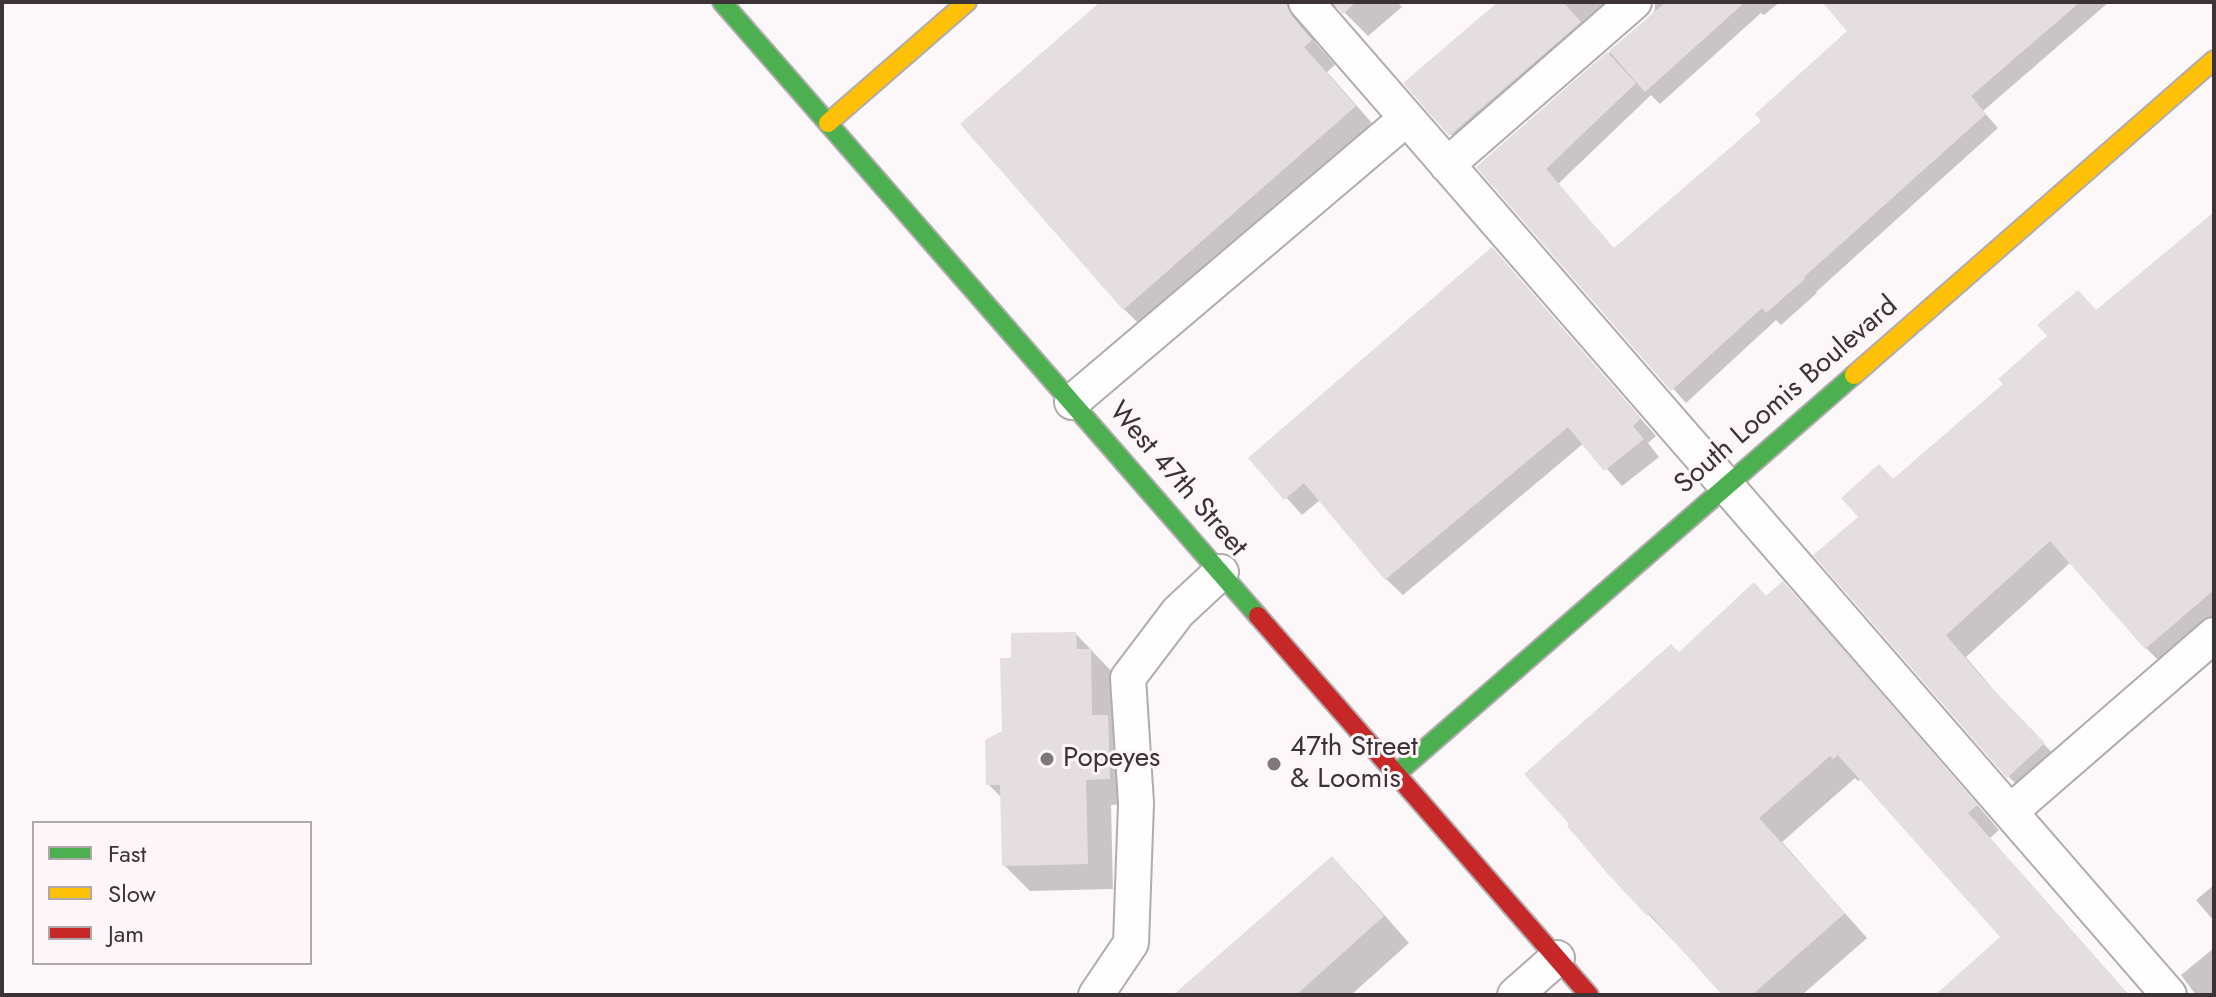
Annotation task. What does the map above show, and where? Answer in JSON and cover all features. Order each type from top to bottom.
[{"type":"main road","name":"West 47th Street","points":[[722,2],[1589,995]]},
{"type":"main road","points":[[828,123],[967,2]]},
{"type":"main road","name":"South Loomis Boulevard","points":[[1396,774],[2214,60]]},
{"type":"lane","points":[[1306,2],[2169,995]]},
{"type":"lane","points":[[1447,165],[1634,2]]},
{"type":"lane","points":[[1072,402],[1407,118]]},
{"type":"lane","points":[[1096,995],[1131,943],[1136,803],[1128,678],[1178,612],[1221,572]]},
{"type":"lane","points":[[2010,812],[2214,635]]},
{"type":"lane","points":[[1515,995],[1557,958]]},
{"type":"building","points":[[1100,2],[1287,2],[1291,15],[1312,40],[1304,47],[1356,106],[1123,310],[960,124]]},
{"type":"building","points":[[1332,2],[1356,2],[1343,14]]},
{"type":"building","points":[[1498,2],[1563,2],[1581,22],[1449,136],[1403,83]]},
{"type":"building","points":[[1666,2],[1745,2],[1645,92],[1609,51]]},
{"type":"building","points":[[1822,2],[2080,2],[1971,96],[1986,114],[1805,279],[1766,313],[1762,308],[1671,391],[1476,167],[1607,52],[1636,83],[1546,169],[1614,248],[1761,121],[1755,114],[1847,31]]},
{"type":"building","points":[[2214,212],[2214,590],[2145,649],[2050,541],[1946,635],[2045,743],[2007,778],[1813,555],[1858,517],[1841,498],[1879,464],[1893,479],[2003,384],[1998,379],[2047,336],[2037,325],[2078,290],[2096,310]]},
{"type":"building","points":[[1492,247],[1641,418],[1633,426],[1644,439],[1604,471],[1568,427],[1385,580],[1304,483],[1284,500],[1248,458]]},
{"type":"building","points":[[1783,581],[1977,805],[1968,813],[2129,995],[1935,995],[2000,937],[1838,755],[1833,759],[1830,756],[1759,818],[1845,913],[1752,995],[1722,995],[1649,913],[1647,916],[1607,873],[1524,774],[1671,644],[1679,652],[1754,582],[1766,596]]},
{"type":"building","name":"Popeyes","points":[[1076,632],[1077,649],[1091,649],[1092,715],[1108,715],[1110,779],[1086,780],[1088,864],[1002,866],[1000,785],[986,785],[985,740],[1002,731],[1000,658],[1011,658],[1011,633]]},
{"type":"building","points":[[1332,856],[1384,916],[1296,995],[1173,995]]},
{"type":"traffic: fast","points":[[722,2],[1258,616]]},
{"type":"traffic: fast","points":[[1396,774],[1854,375]]},
{"type":"traffic: slow","points":[[828,123],[967,2]]},
{"type":"traffic: slow","points":[[1854,375],[2214,60]]},
{"type":"traffic: jam","points":[[1258,616],[1589,995]]},
{"type":"place","name":"Popeyes","points":[[1047,759]]},
{"type":"place","name":"47th Street & Loomis","points":[[1274,764]]}]
